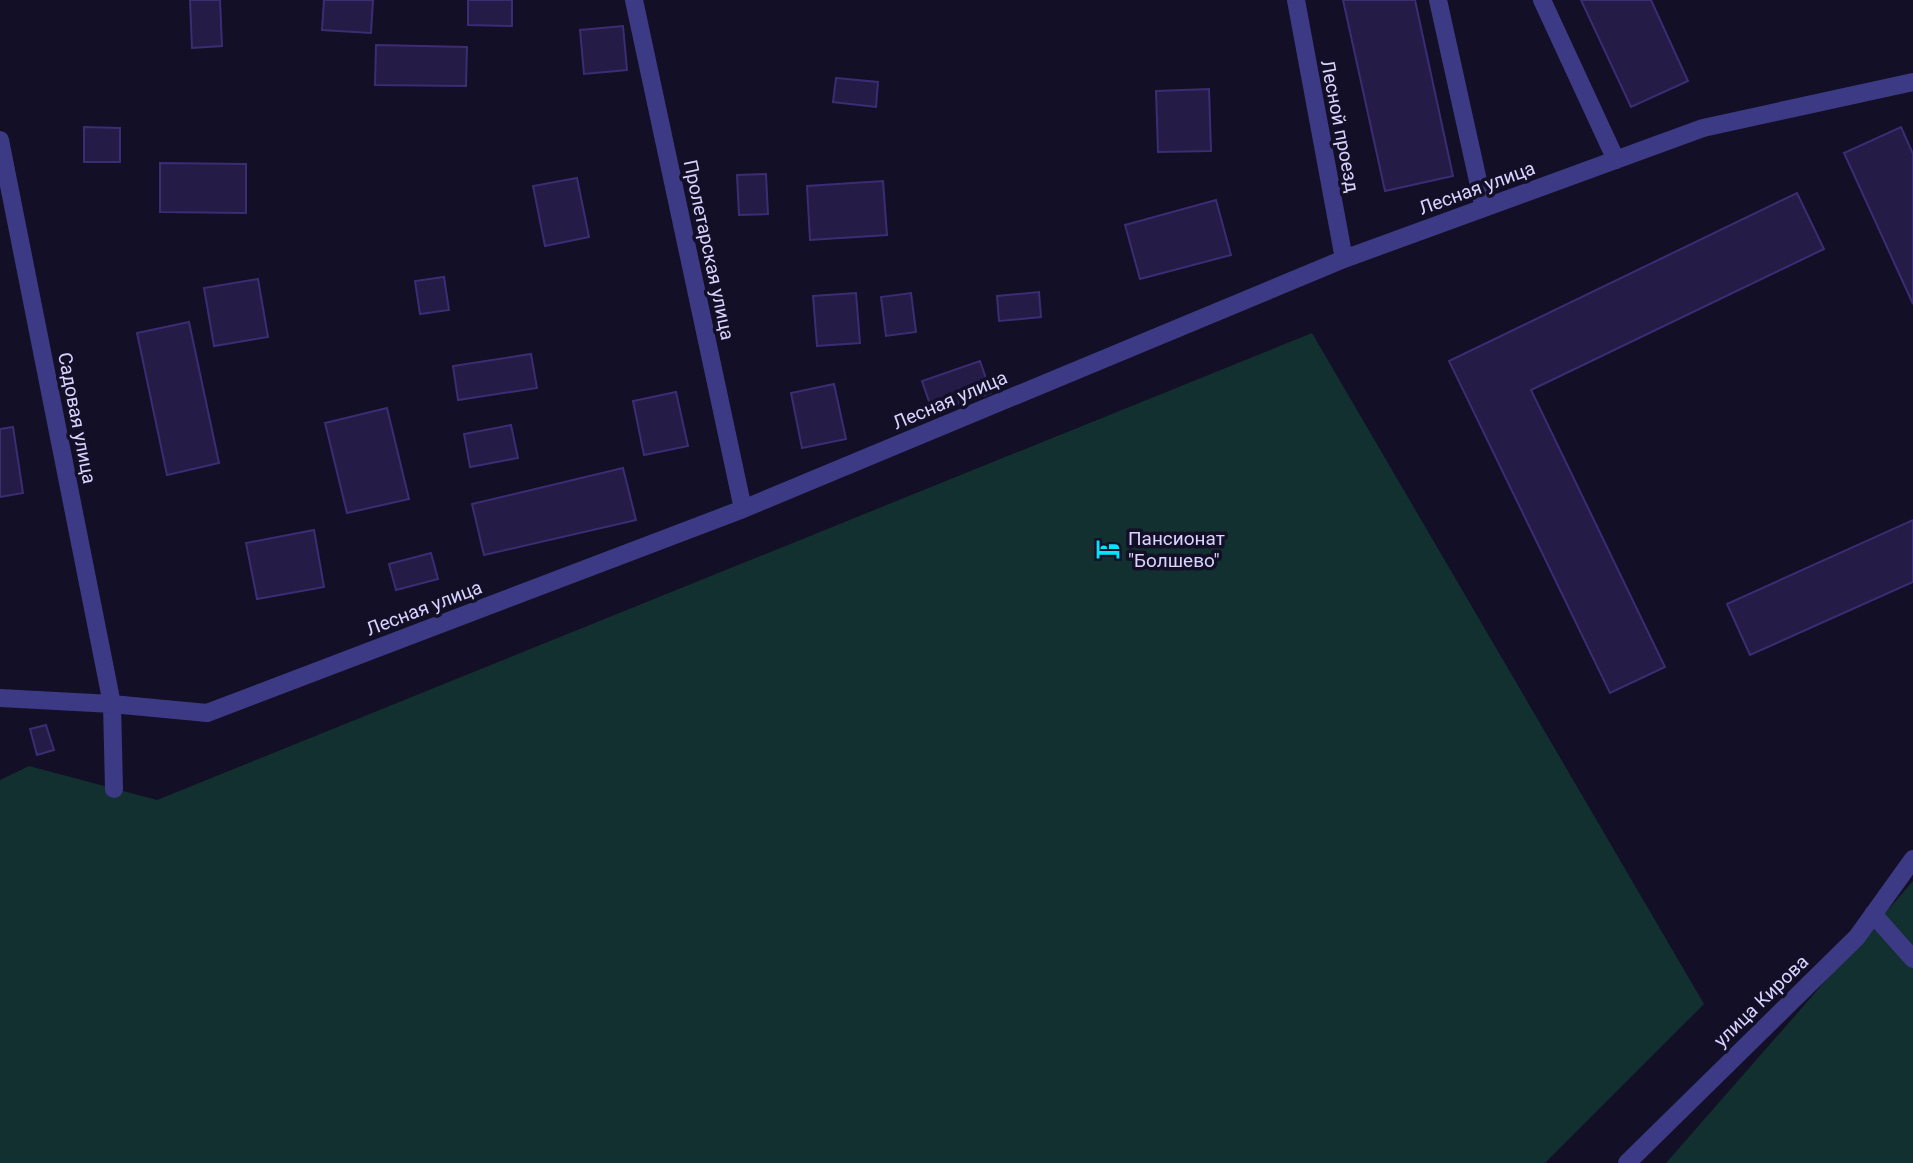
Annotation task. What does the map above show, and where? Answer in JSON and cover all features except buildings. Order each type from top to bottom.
[{"type":"street","name":"Пролетарская улица","points":[[634,0],[743,509]]},
{"type":"street","name":"Лесной проезд","points":[[1296,0],[1344,259]]},
{"type":"street","points":[[1438,0],[1484,208]]},
{"type":"street","points":[[1542,0],[1616,160]]},
{"type":"street","name":"Лесная улица","points":[[0,698],[113,704],[207,713],[743,509],[1344,259],[1703,128],[1913,82]]},
{"type":"street","name":"Садовая улица","points":[[0,140],[113,704],[114,789]]},
{"type":"street","name":"улица Кирова","points":[[1627,1163],[1857,937],[1913,859]]},
{"type":"street","points":[[1873,914],[1913,959]]},
{"type":"green space","name":"Пансионат \"Болшево\"","points":[[1312,333],[1704,1004],[1545,1163],[0,1163],[0,780],[29,766],[157,800]]},
{"type":"green space","points":[[1913,881],[1913,1163],[1666,1163]]},
{"type":"place","name":"Пансионат \"Болшево\"","points":[[1108,549]]}]
